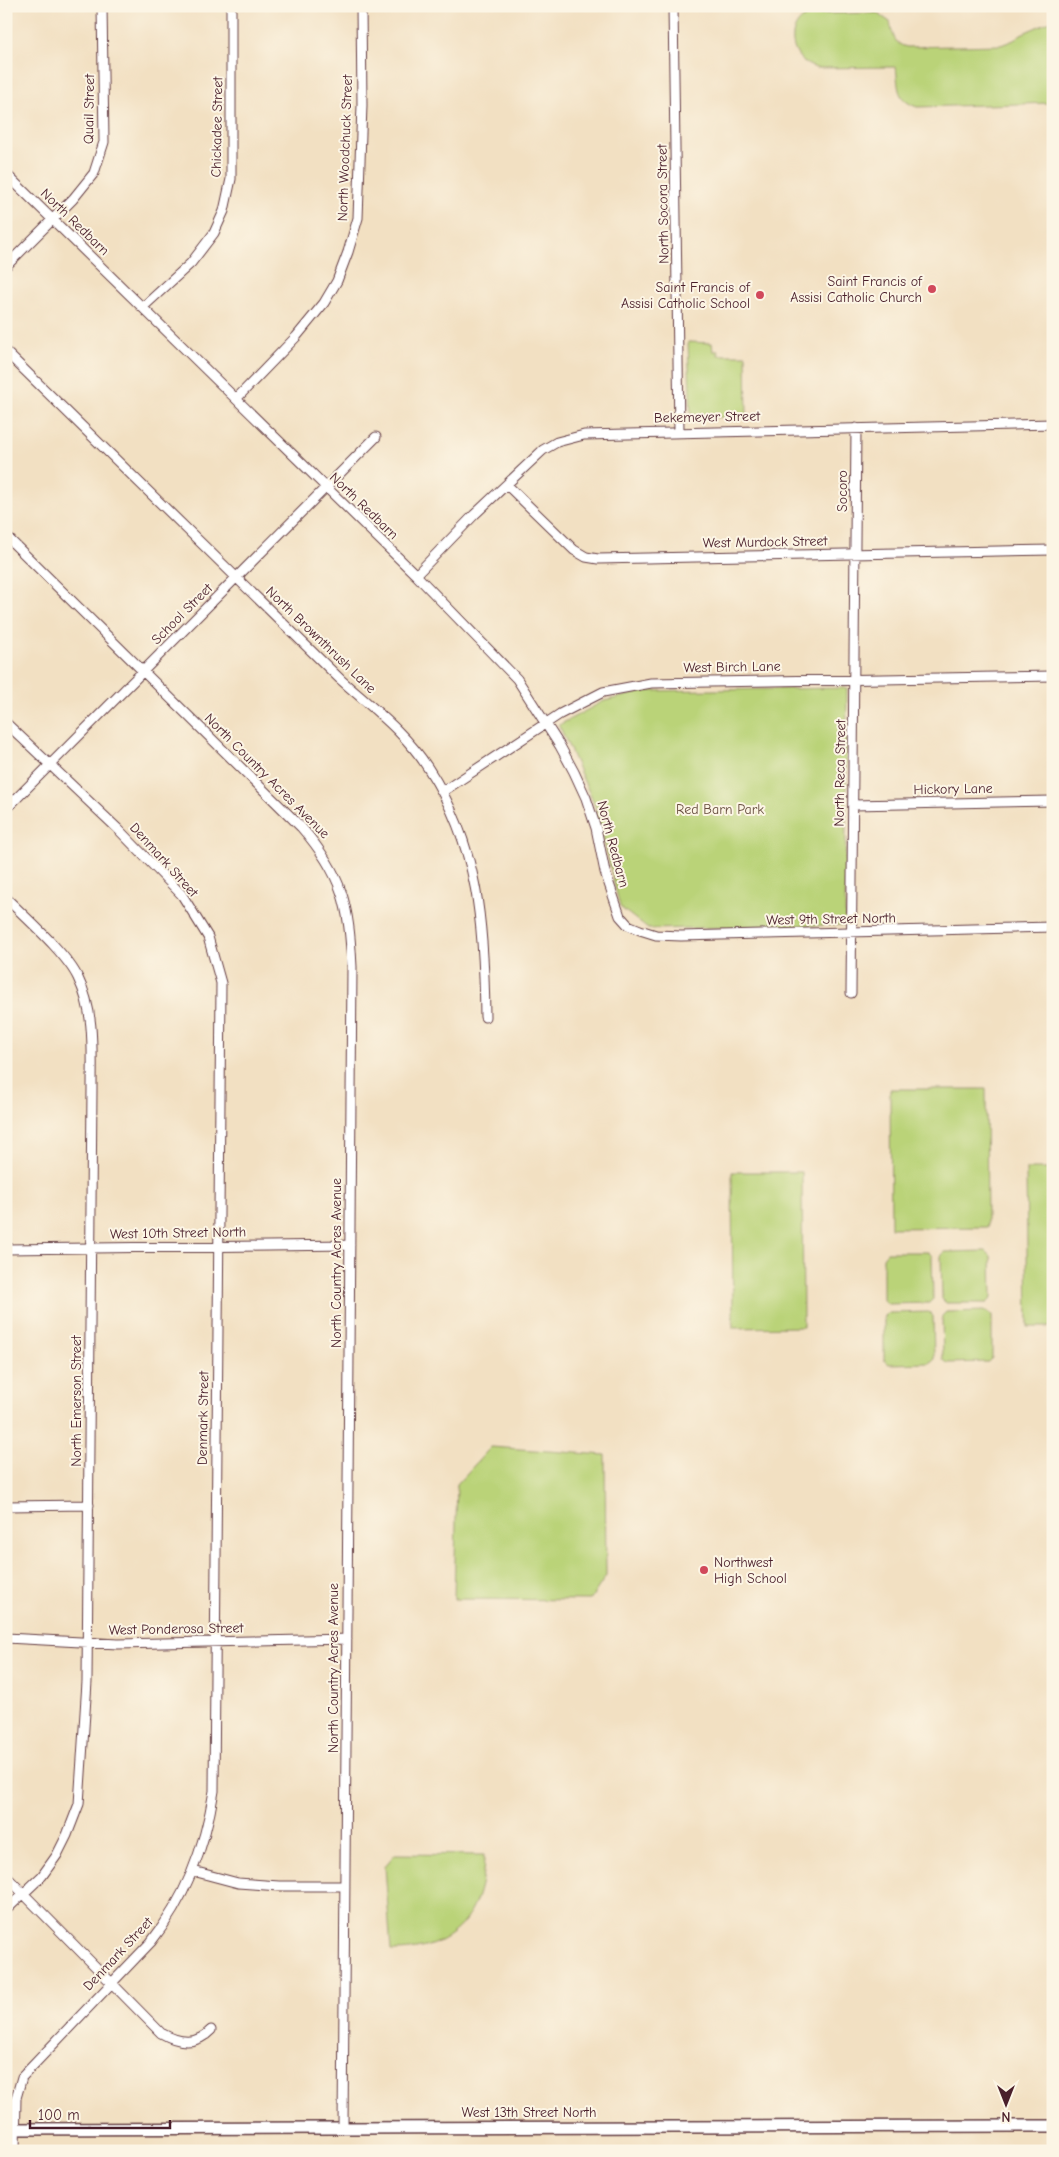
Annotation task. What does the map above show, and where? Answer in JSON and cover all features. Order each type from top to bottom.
[{"type":"street","name":"Quail Street","points":[[6,266],[73,199],[94,173],[100,157],[104,142],[102,6]]},
{"type":"street","name":"Chickadee Street","points":[[143,307],[191,263],[214,233],[224,211],[232,179],[231,6]]},
{"type":"street","name":"North Woodchuck Street","points":[[236,399],[296,337],[324,303],[337,280],[348,252],[358,218],[362,105],[361,6]]},
{"type":"street","name":"North Socora Street","points":[[673,6],[679,431]]},
{"type":"street","name":"North Redbarn","points":[[6,174],[416,575],[517,679],[546,723],[574,772],[586,798],[618,913]]},
{"type":"street","name":"North Brownthrush Lane","points":[[6,352],[340,679],[395,728],[428,767],[455,816],[474,878],[484,951],[485,1016]]},
{"type":"street","name":"Bekemeyer Street","points":[[416,575],[543,450],[571,437],[679,431],[1053,424]]},
{"type":"street","name":"Socoro","points":[[855,554],[856,428]]},
{"type":"street","name":"School Street","points":[[6,809],[238,578],[376,437]]},
{"type":"street","name":"West Murdock Street","points":[[507,485],[568,545],[586,557],[620,559],[1053,550]]},
{"type":"street","name":"North Country Acres Avenue","points":[[6,536],[301,827],[331,865],[347,910],[352,967],[343,2128]]},
{"type":"street","name":"North Reca Street","points":[[851,993],[855,554]]},
{"type":"street","name":"West Birch Lane","points":[[442,792],[560,714],[603,692],[650,683],[1053,676]]},
{"type":"street","name":"Denmark Street","points":[[6,723],[118,829],[182,895],[208,937],[221,983],[214,1791],[206,1833],[193,1871],[166,1923],[112,1983],[22,2077],[10,2129],[15,2151]]},
{"type":"street","name":"Hickory Lane","points":[[853,805],[1053,801]]},
{"type":"street","name":"North Emerson Street","points":[[6,898],[62,956],[77,976],[84,991],[92,1029],[87,1643],[80,1804],[68,1835],[57,1855],[42,1876],[6,1910]]},
{"type":"street","name":"West 9th Street North","points":[[618,913],[628,925],[656,935],[1053,927]]},
{"type":"street","name":"West 10th Street North","points":[[6,1249],[350,1245]]},
{"type":"street","points":[[6,1506],[89,1505]]},
{"type":"street","name":"West Ponderosa Street","points":[[6,1638],[118,1644],[347,1639]]},
{"type":"street","points":[[193,1871],[238,1883],[279,1886],[345,1886]]},
{"type":"street","points":[[6,1876],[148,2021],[171,2038],[190,2042],[202,2039],[210,2030]]},
{"type":"street","name":"West 13th Street North","points":[[10,2129],[1053,2126]]},
{"type":"green space","points":[[877,13],[890,22],[896,41],[902,46],[907,47],[1001,45],[1053,20],[1053,103],[917,107],[901,96],[896,67],[817,68],[800,58],[795,51],[793,34],[796,26],[802,19],[811,14]]},
{"type":"green space","points":[[688,342],[712,343],[713,351],[718,351],[718,355],[746,355],[747,417],[691,418]]},
{"type":"green space","name":"Red Barn Park","points":[[847,688],[845,925],[648,929],[620,907],[596,808],[559,725],[604,701],[646,691]]},
{"type":"green space","points":[[890,1089],[986,1089],[987,1227],[891,1228]]},
{"type":"green space","points":[[1026,1169],[1053,1169],[1053,1327],[1028,1327]]},
{"type":"green space","points":[[732,1172],[802,1172],[803,1327],[733,1328]]},
{"type":"green space","points":[[986,1251],[991,1256],[992,1298],[987,1303],[946,1303],[942,1299],[941,1256],[945,1252]]},
{"type":"green space","points":[[887,1252],[928,1252],[932,1256],[933,1299],[929,1303],[888,1304],[883,1300],[883,1257]]},
{"type":"green space","points":[[987,1311],[992,1315],[992,1358],[988,1362],[947,1363],[943,1359],[942,1316],[946,1312]]},
{"type":"green space","points":[[929,1312],[933,1316],[934,1359],[929,1363],[889,1364],[884,1360],[884,1317],[888,1313]]},
{"type":"green space","points":[[491,1447],[605,1455],[606,1576],[590,1600],[454,1599],[457,1484]]},
{"type":"green space","points":[[395,1854],[484,1855],[483,1876],[471,1912],[448,1937],[432,1945],[413,1950],[391,1951],[385,1866]]},
{"type":"place","name":"Saint Francis of Assisi Catholic Church","points":[[932,289]]},
{"type":"place","name":"Saint Francis of Assisi Catholic School","points":[[760,295]]},
{"type":"place","name":"Northwest High School","points":[[704,1570]]}]
